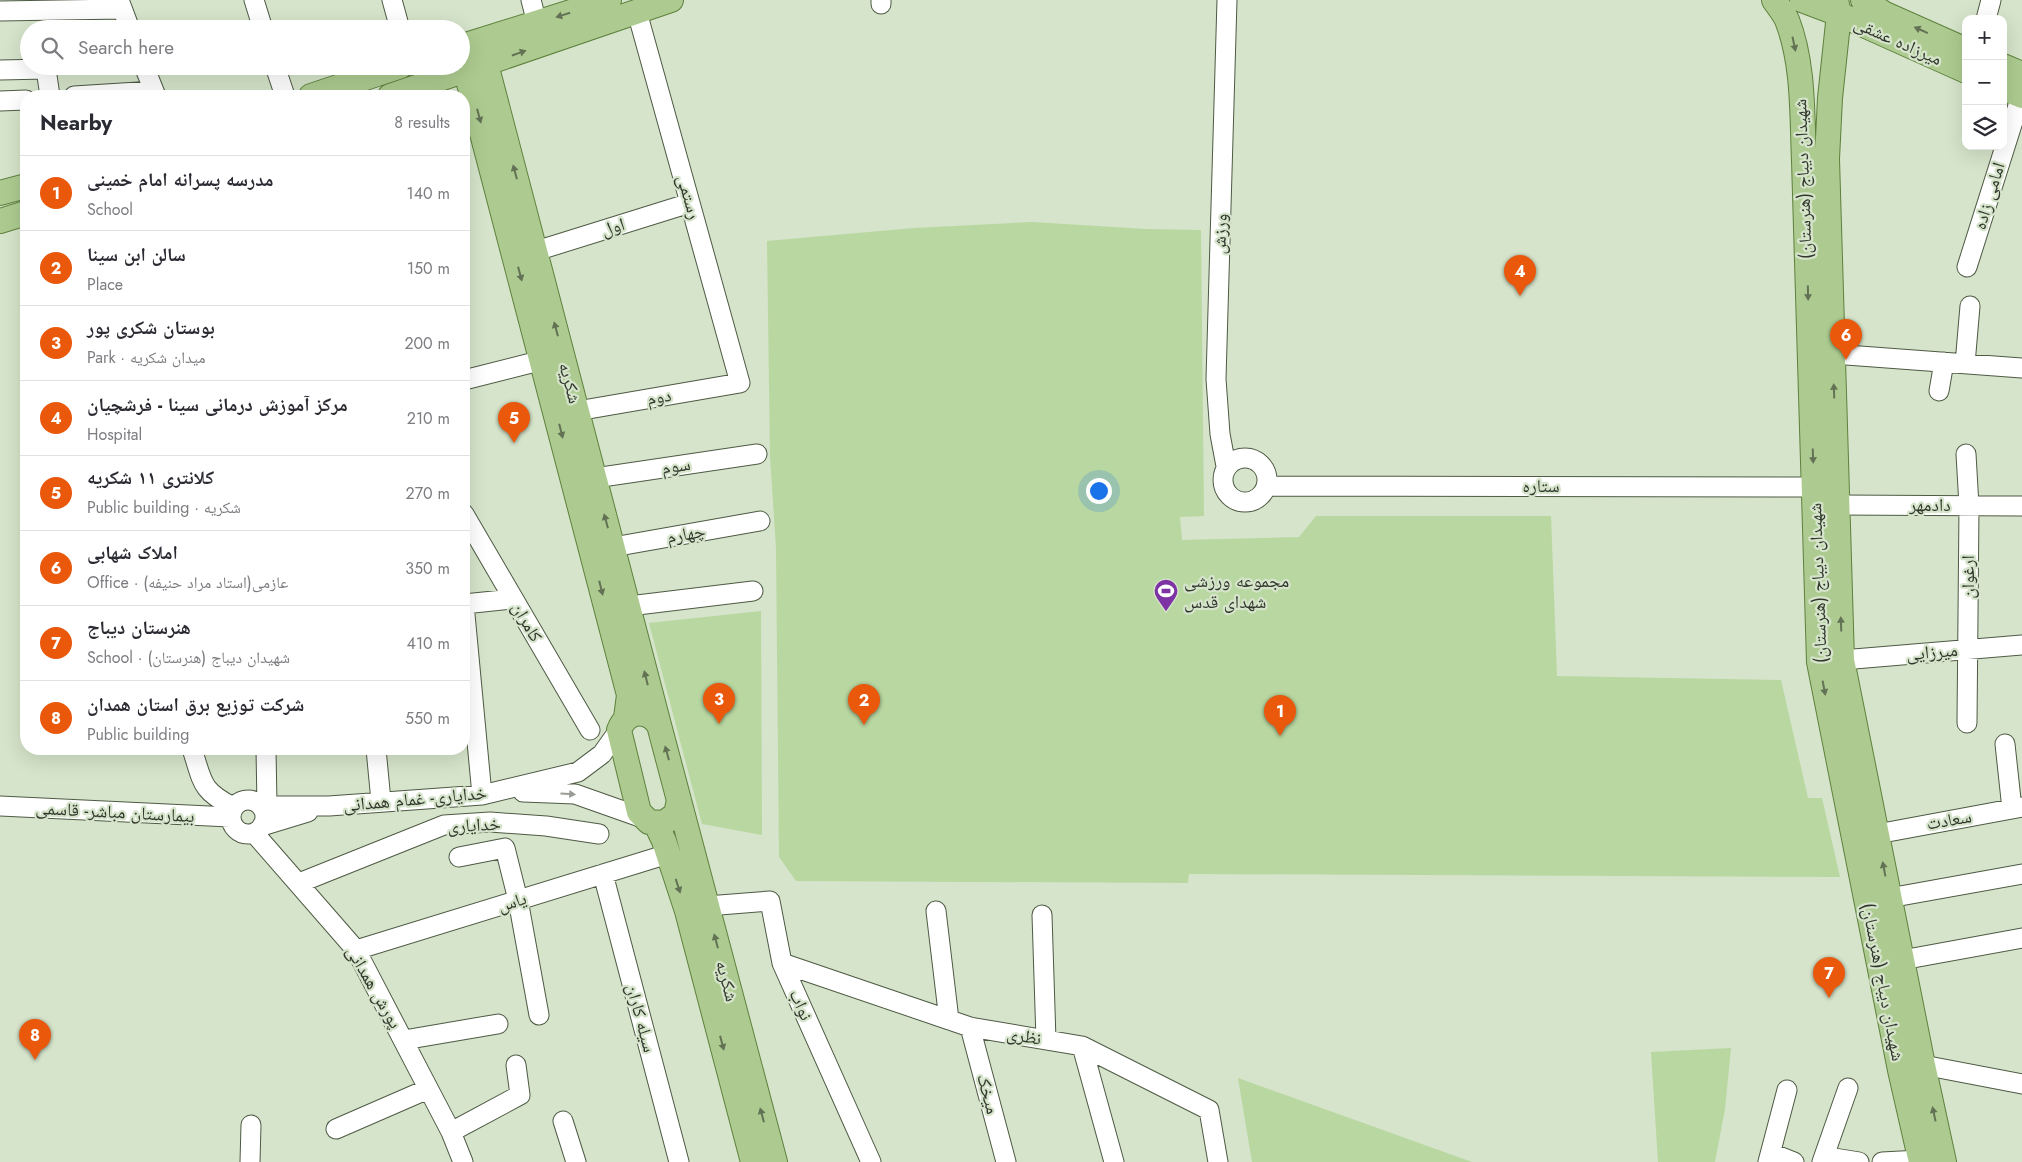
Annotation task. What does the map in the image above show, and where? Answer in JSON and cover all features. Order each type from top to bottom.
[{"type":"main road","points":[[471,55],[637,12],[671,0]]},
{"type":"main road","name":"شهیدان دیباج (هنرستان)","points":[[1774,0],[1786,18],[1794,42],[1816,160],[1833,354],[1842,660],[1902,960],[1920,1161]]},
{"type":"main road","name":"میرزاده عشقی","points":[[1802,0],[1837,7],[1962,69]]},
{"type":"main road","name":"میرزاده عشقی","points":[[1863,0],[1885,14],[1962,48]]},
{"type":"main road","points":[[471,55],[537,23],[604,1]]},
{"type":"main road","name":"شهیدان دیباج (هنرستان)","points":[[1837,7],[1830,98],[1816,160],[1814,487],[1819,662],[1912,1068],[1944,1162]]},
{"type":"main road","name":"شکریه","points":[[471,55],[536,252],[775,1162]]},
{"type":"main road","name":"شکریه","points":[[471,55],[543,360],[629,695],[622,724],[639,812],[650,821],[668,854],[687,911],[753,1162]]},
{"type":"main road","points":[[2007,73],[2017,89]]},
{"type":"main road","points":[[329,90],[374,75]]},
{"type":"main road","points":[[402,90],[431,75]]},
{"type":"main road","points":[[0,193],[20,188]]},
{"type":"main road","points":[[0,221],[20,215]]},
{"type":"main road","points":[[622,724],[638,713],[644,713],[659,725]]},
{"type":"main road","points":[[650,821],[664,823],[676,814],[679,800]]},
{"type":"street","points":[[254,0],[260,20]]},
{"type":"street","points":[[392,0],[398,20]]},
{"type":"street","points":[[530,0],[537,23]]},
{"type":"street","name":"ورزش","points":[[1226,466],[1220,434],[1216,379],[1227,0]]},
{"type":"street","points":[[1987,15],[1991,0]]},
{"type":"street","points":[[0,11],[41,5],[120,5],[126,20]]},
{"type":"street","name":"رستمی","points":[[637,12],[740,383]]},
{"type":"street","points":[[0,70],[20,70]]},
{"type":"street","points":[[47,75],[49,90]]},
{"type":"street","points":[[148,75],[153,90]]},
{"type":"street","points":[[278,75],[283,90]]},
{"type":"street","name":"امامی زاده","points":[[1967,268],[2017,89]]},
{"type":"street","points":[[0,102],[20,100]]},
{"type":"street","name":"اول","points":[[536,252],[690,203]]},
{"type":"street","points":[[1965,364],[1970,306]]},
{"type":"street","points":[[1833,354],[2022,368]]},
{"type":"street","points":[[470,378],[543,360]]},
{"type":"street","points":[[1940,391],[1944,362]]},
{"type":"street","name":"دوم","points":[[577,411],[740,383]]},
{"type":"street","name":"سوم","points":[[595,478],[757,454]]},
{"type":"street","name":"ارغوان","points":[[1966,454],[1969,506],[1967,723]]},
{"type":"street","points":[[1239,457],[1255,458],[1266,470],[1268,486],[1258,499],[1243,503],[1229,496],[1222,482],[1226,466],[1239,457]]},
{"type":"street","name":"ستاره","points":[[1268,486],[1814,487]]},
{"type":"street","name":"دادمهر","points":[[1838,505],[2022,506]]},
{"type":"street","name":"چهارم","points":[[613,548],[760,522]]},
{"type":"street","name":"کامران","points":[[470,524],[590,730]]},
{"type":"street","points":[[629,606],[753,591]]},
{"type":"street","points":[[470,603],[513,599]]},
{"type":"street","name":"میرزایی","points":[[1842,660],[2022,645]]},
{"type":"street","points":[[470,668],[482,795]]},
{"type":"street","name":"خدایاری","points":[[502,791],[578,772],[602,754],[622,724]]},
{"type":"street","points":[[2005,744],[2017,808]]},
{"type":"street","points":[[194,755],[204,786],[232,812]]},
{"type":"street","points":[[258,829],[264,813],[266,755]]},
{"type":"street","points":[[377,755],[381,801]]},
{"type":"street","name":"خدایاری","points":[[502,791],[575,794],[650,821]]},
{"type":"street","name":"خدایاری- غمام همدانی","points":[[329,806],[482,795],[502,791]]},
{"type":"street","points":[[244,800],[250,800],[264,806],[329,806],[241,833],[232,823],[232,812],[244,800]]},
{"type":"street","name":"بیمارستان مباشر- قاسمی","points":[[0,806],[232,812]]},
{"type":"street","name":"سعادت","points":[[1877,834],[2017,808]]},
{"type":"street","name":"خدایاری","points":[[299,883],[444,825],[490,822],[546,826],[599,834]]},
{"type":"street","name":"پورش همدانی","points":[[258,829],[299,883],[356,950],[451,1132],[463,1162]]},
{"type":"street","points":[[459,857],[506,848],[518,900],[539,1015]]},
{"type":"street","name":"یاس","points":[[356,950],[668,854]]},
{"type":"street","name":"سیله کاران","points":[[603,874],[679,1162]]},
{"type":"street","points":[[1889,898],[2022,874]]},
{"type":"street","name":"نواب","points":[[707,906],[770,901],[782,963],[870,1162]]},
{"type":"street","points":[[936,912],[948,1020]]},
{"type":"street","points":[[1042,915],[1046,1040]]},
{"type":"street","points":[[1902,960],[2022,938]]},
{"type":"street","name":"نظری","points":[[782,963],[970,1027],[1082,1046],[1209,1110],[1218,1162]]},
{"type":"street","points":[[404,1040],[498,1024]]},
{"type":"street","name":"میخک","points":[[970,1027],[1006,1162]]},
{"type":"street","points":[[1082,1046],[1114,1162]]},
{"type":"street","points":[[451,1132],[520,1095],[516,1065]]},
{"type":"street","points":[[1912,1068],[2022,1084]]},
{"type":"street","points":[[1823,1162],[1848,1088]]},
{"type":"street","points":[[336,1129],[428,1089]]},
{"type":"street","points":[[1787,1090],[1770,1157],[1794,1162]]},
{"type":"street","points":[[563,1121],[576,1162]]},
{"type":"street","points":[[250,1162],[251,1125]]},
{"type":"street","points":[[1823,1162],[1834,1158],[1859,1162]]},
{"type":"street","points":[[1882,1162],[1920,1161]]},
{"type":"green space","name":"مجموعه ورزشی شهدای قدس","points":[[1032,222],[1146,229],[1201,230],[1204,516],[1180,517],[1182,540],[1299,537],[1316,516],[1551,516],[1557,676],[1781,680],[1808,798],[1822,798],[1840,877],[1189,874],[1188,883],[796,881],[779,857],[776,548],[770,456],[767,241],[914,228]]},
{"type":"green space","points":[[761,611],[762,835],[702,824],[649,623]]},
{"type":"green space","points":[[1731,1048],[1725,1109],[1715,1162],[1658,1162],[1651,1052]]},
{"type":"green space","points":[[1238,1078],[1472,1162],[1252,1162]]},
{"type":"place","name":"مرکز آموزش درمانی سینا - فرشچیان","points":[[1520,296]]},
{"type":"place","name":"املاک شهابی","points":[[1846,360]]},
{"type":"place","name":"کلانتری ۱۱ شکریه","points":[[514,443]]},
{"type":"place","name":"مجموعه ورزشی شهدای قدس","points":[[1166,612]]},
{"type":"place","name":"بوستان شکری پور","points":[[719,724]]},
{"type":"place","name":"سالن ابن سینا","points":[[864,725]]},
{"type":"place","name":"مدرسه پسرانه امام خمینی","points":[[1280,736]]},
{"type":"place","name":"هنرستان دیباج","points":[[1829,998]]},
{"type":"place","name":"شرکت توزیع برق استان همدان","points":[[35,1060]]}]
